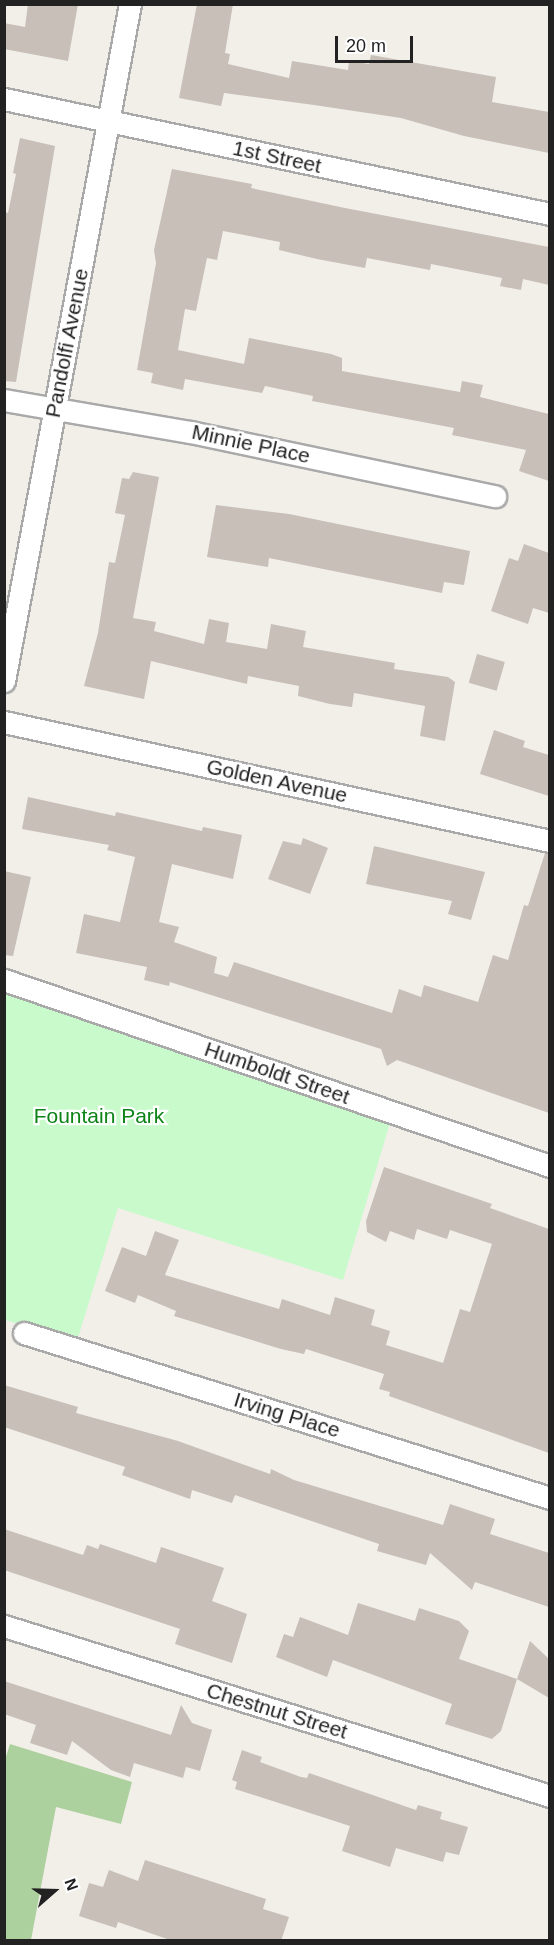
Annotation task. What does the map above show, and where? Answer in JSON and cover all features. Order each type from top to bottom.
[{"type":"street","name":"Pandolfi Avenue","points":[[4,681],[130,4]]},
{"type":"street","name":"1st Street","points":[[4,99],[549,214]]},
{"type":"street","name":"Minnie Place","points":[[4,400],[190,432],[495,496]]},
{"type":"street","name":"Golden Avenue","points":[[4,722],[549,841]]},
{"type":"street","name":"Humboldt Street","points":[[4,980],[549,1166]]},
{"type":"street","name":"Irving Place","points":[[24,1333],[549,1498]]},
{"type":"street","name":"Chestnut Street","points":[[4,1626],[549,1796]]},
{"type":"green space","name":"Fountain Park","points":[[4,986],[393,1113],[343,1280],[118,1208],[77,1341],[5,1320]]},
{"type":"green space","points":[[10,1744],[132,1782],[121,1824],[56,1807],[31,1940],[5,1940],[4,1763]]},
{"type":"building","points":[[28,4],[78,4],[68,61],[4,49],[4,23],[25,27]]},
{"type":"building","points":[[197,4],[233,4],[225,53],[230,54],[228,64],[289,78],[292,61],[348,70],[349,61],[369,64],[371,55],[496,77],[492,102],[549,112],[549,153],[464,136],[401,118],[314,105],[224,93],[221,106],[179,98]]},
{"type":"building","points":[[20,138],[55,146],[16,382],[4,381],[4,212],[8,213]]},
{"type":"building","points":[[172,169],[252,184],[251,188],[345,208],[549,247],[549,285],[523,279],[521,290],[500,286],[502,278],[431,264],[430,270],[367,258],[365,268],[317,259],[279,250],[280,242],[223,231],[217,260],[207,258],[196,311],[185,309],[178,350],[244,364],[249,338],[331,354],[342,358],[342,371],[460,392],[462,381],[483,385],[480,397],[549,414],[549,481],[519,471],[526,450],[452,435],[454,428],[312,401],[313,396],[265,386],[262,393],[185,379],[183,390],[151,383],[153,373],[137,370],[156,263],[154,250]]},
{"type":"building","points":[[133,472],[159,477],[133,618],[156,622],[154,631],[204,644],[209,619],[229,623],[226,642],[267,649],[271,624],[306,631],[303,647],[395,663],[394,669],[448,677],[455,682],[445,741],[420,736],[425,706],[354,693],[352,707],[330,704],[298,696],[299,686],[248,676],[247,684],[151,661],[144,699],[84,686],[98,633],[109,562],[115,563],[125,515],[115,513],[122,478],[129,479]]},
{"type":"building","points":[[216,505],[289,514],[470,551],[464,585],[444,582],[442,593],[269,558],[268,567],[207,557]]},
{"type":"building","points":[[524,544],[549,553],[549,613],[533,608],[528,624],[491,611],[509,558],[518,561]]},
{"type":"building","points":[[477,654],[505,662],[497,691],[469,683]]},
{"type":"building","points":[[494,730],[525,741],[523,747],[549,755],[549,796],[480,774]]},
{"type":"building","points":[[28,797],[115,816],[116,812],[202,831],[203,827],[242,835],[233,879],[172,864],[159,922],[179,927],[174,942],[217,957],[214,973],[228,977],[234,962],[392,1013],[399,989],[421,997],[424,985],[478,1002],[493,955],[508,960],[524,905],[528,906],[545,853],[549,853],[549,1113],[397,1060],[387,1066],[381,1049],[170,982],[169,986],[144,980],[147,967],[76,953],[84,914],[120,922],[135,857],[107,850],[109,845],[22,829]]},
{"type":"building","points":[[303,838],[328,848],[310,894],[268,879],[283,841],[301,845]]},
{"type":"building","points":[[374,846],[485,872],[471,920],[448,914],[452,901],[366,884]]},
{"type":"building","points":[[4,871],[31,877],[13,956],[4,955]]},
{"type":"building","points":[[384,1167],[492,1204],[490,1208],[549,1229],[549,1453],[389,1396],[390,1392],[379,1389],[384,1374],[306,1349],[304,1354],[281,1349],[174,1316],[176,1311],[138,1295],[135,1303],[105,1291],[122,1247],[146,1256],[155,1231],[179,1240],[165,1275],[279,1309],[282,1299],[330,1315],[335,1297],[375,1310],[371,1325],[390,1331],[386,1345],[443,1363],[460,1309],[470,1312],[492,1244],[450,1230],[447,1239],[417,1229],[414,1240],[390,1231],[386,1242],[367,1232],[366,1221]]},
{"type":"building","points":[[4,1385],[78,1407],[76,1413],[178,1441],[270,1474],[271,1469],[294,1480],[443,1525],[450,1504],[495,1519],[490,1534],[549,1553],[549,1607],[475,1582],[472,1590],[430,1553],[426,1565],[377,1551],[379,1544],[235,1495],[232,1503],[192,1490],[190,1499],[122,1475],[125,1467],[4,1427]]},
{"type":"building","points":[[4,1529],[83,1555],[87,1545],[98,1549],[100,1544],[156,1563],[161,1547],[224,1568],[212,1601],[247,1614],[232,1663],[175,1644],[180,1629],[4,1570]]},
{"type":"building","points":[[358,1603],[415,1621],[419,1608],[459,1621],[469,1631],[459,1659],[517,1679],[501,1731],[492,1739],[445,1724],[452,1704],[333,1660],[327,1677],[276,1657],[284,1634],[293,1637],[300,1617],[348,1635]]},
{"type":"building","points":[[530,1641],[549,1659],[549,1698],[517,1679]]},
{"type":"building","points":[[4,1681],[171,1735],[181,1705],[192,1723],[212,1730],[200,1771],[186,1767],[183,1778],[134,1763],[130,1777],[111,1770],[72,1741],[67,1755],[30,1743],[36,1725],[4,1714]]},
{"type":"building","points":[[242,1750],[262,1757],[260,1762],[301,1777],[307,1778],[309,1773],[416,1810],[418,1805],[442,1812],[440,1819],[468,1827],[459,1855],[446,1852],[443,1862],[396,1848],[390,1867],[342,1851],[350,1826],[235,1789],[237,1782],[232,1780]]},
{"type":"building","points":[[145,1860],[266,1899],[263,1909],[289,1917],[281,1941],[173,1941],[118,1922],[116,1928],[79,1916],[89,1883],[103,1887],[109,1870],[138,1881]]}]
